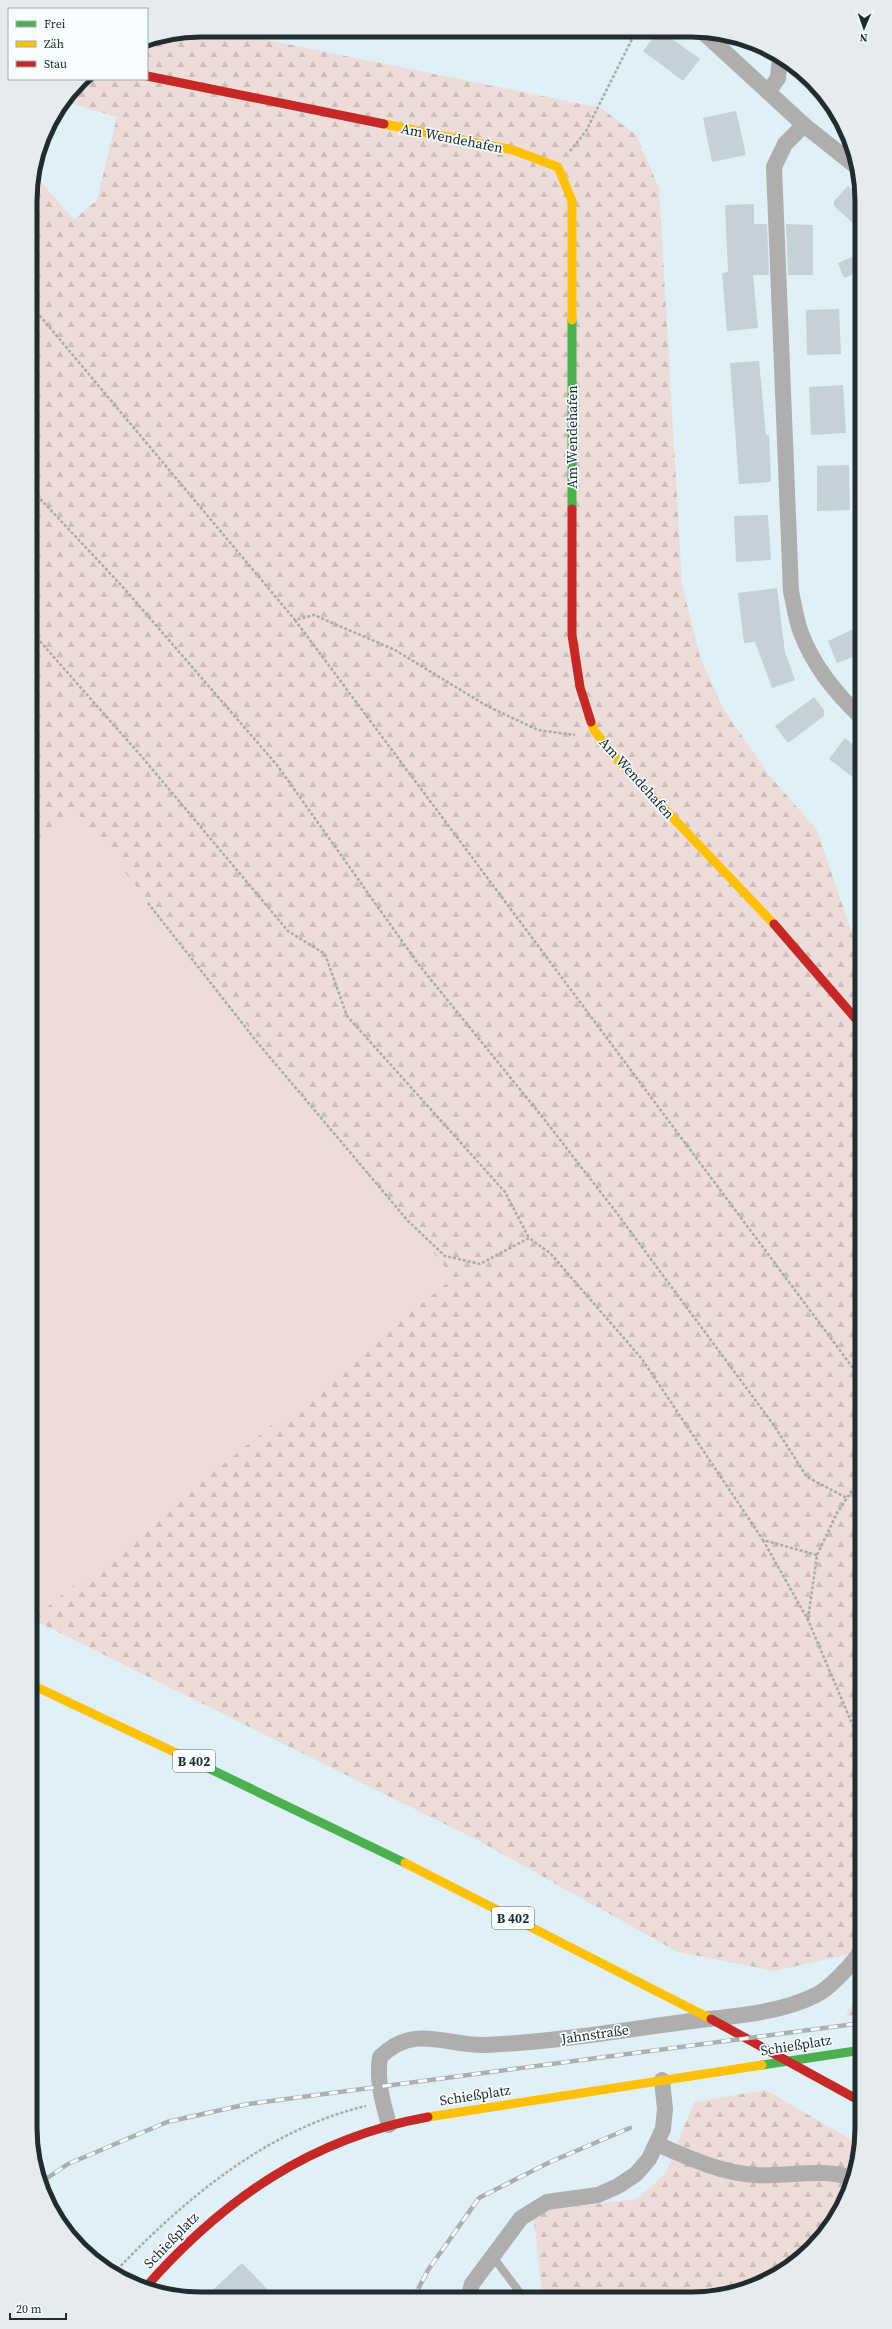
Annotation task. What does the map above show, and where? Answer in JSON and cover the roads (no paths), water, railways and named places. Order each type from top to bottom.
[{"type":"street","points":[[709,38],[804,125],[850,162]]},
{"type":"street","points":[[768,92],[778,78],[779,63]]},
{"type":"street","name":"Am Wendehafen","points":[[148,76],[513,150],[558,167],[572,201],[572,635],[580,687],[594,730],[600,739],[788,939],[855,1018]]},
{"type":"street","points":[[804,125],[785,144],[774,167],[791,591],[801,633],[819,668],[838,696],[855,712]]},
{"type":"street","name":"B 402","points":[[37,1687],[357,1839],[670,1996],[855,2098]]},
{"type":"street","name":"Jahnstraße","points":[[389,2125],[380,2088],[378,2069],[380,2057],[398,2042],[415,2038],[484,2045],[551,2040],[774,2009],[817,1995],[855,1961]]},
{"type":"street","name":"Schießplatz","points":[[149,2283],[166,2262],[205,2223],[241,2195],[282,2169],[335,2144],[389,2125],[443,2114],[855,2051]]},
{"type":"street","points":[[470,2292],[472,2284],[521,2218],[547,2202],[598,2195],[618,2186],[636,2174],[649,2159],[657,2144],[662,2128],[665,2109],[662,2080]]},
{"type":"street","points":[[657,2144],[714,2167],[735,2172],[756,2175],[827,2174],[847,2177]]},
{"type":"lane","points":[[493,2256],[520,2292]]},
{"type":"railway","points":[[45,2179],[68,2164],[167,2122],[248,2104],[855,2024]]},
{"type":"railway","points":[[417,2292],[428,2270],[479,2198],[550,2162],[630,2128]]}]
